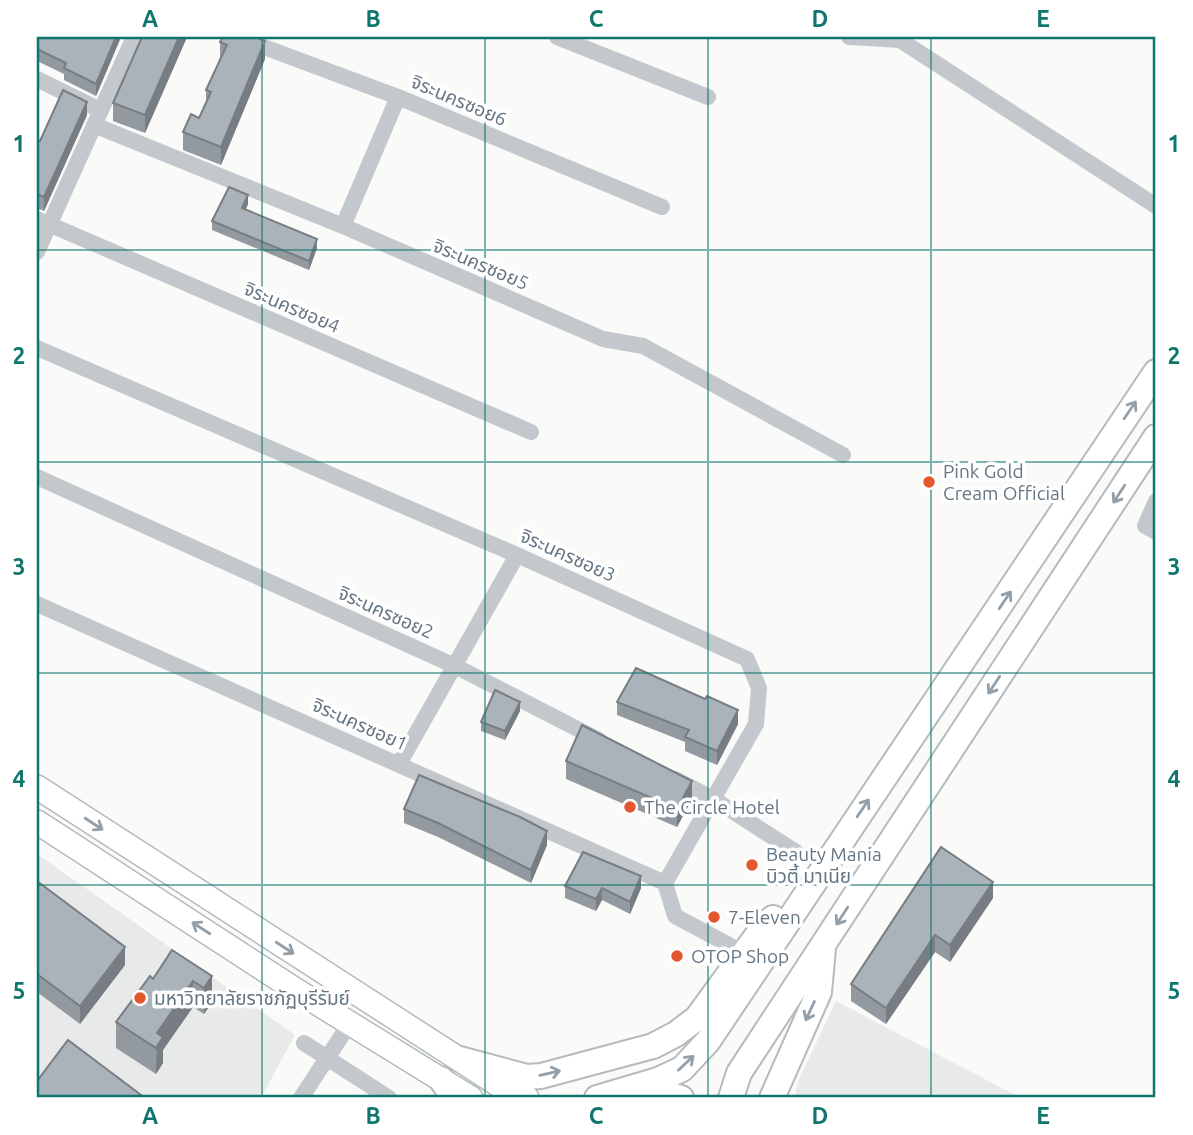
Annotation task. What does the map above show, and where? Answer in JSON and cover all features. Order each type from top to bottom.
[{"type":"main road","points":[[597,1098],[658,1080],[681,1069],[708,1041],[1156,372]]},
{"type":"main road","points":[[731,1098],[739,1073],[823,945],[1149,463],[1156,437]]},
{"type":"main road","points":[[37,788],[513,1094],[527,1098]]},
{"type":"main road","points":[[37,822],[404,1056],[448,1089],[471,1098]]},
{"type":"main road","points":[[460,1059],[527,1077],[541,1076],[653,1046],[676,1034],[697,1018],[764,926],[810,885]]},
{"type":"main road","points":[[772,1098],[819,992],[823,945]]},
{"type":"main road","points":[[624,1090],[651,1089],[681,1098]]},
{"type":"street","points":[[37,252],[43,222],[97,118],[134,37]]},
{"type":"street","name":"จิระนครซอย6","points":[[237,37],[398,97],[662,207]]},
{"type":"street","points":[[557,37],[580,41],[708,97]]},
{"type":"street","points":[[849,37],[900,40],[1156,205]]},
{"type":"street","name":"จิระนครซอย5","points":[[37,79],[97,118],[342,226],[603,339],[643,346],[843,455]]},
{"type":"street","points":[[342,226],[398,97]]},
{"type":"street","name":"จิระนครซอย4","points":[[43,222],[531,432]]},
{"type":"street","name":"จิระนครซอย3","points":[[37,348],[517,555],[747,659],[759,688],[756,724],[665,883]]},
{"type":"street","name":"จิระนครซอย2","points":[[37,477],[455,666],[614,747]]},
{"type":"street","points":[[1156,501],[1145,526],[1156,532]]},
{"type":"street","points":[[399,764],[517,555]]},
{"type":"street","name":"จิระนครซอย1","points":[[37,604],[665,883]]},
{"type":"street","points":[[663,773],[712,798],[796,852]]},
{"type":"street","points":[[665,883],[674,916],[744,953]]},
{"type":"street","points":[[301,1098],[350,1023]]},
{"type":"street","points":[[304,1043],[389,1098]]},
{"type":"shaded area","name":"มหาวิทยาลัยราชภัฏบุรีรัมย์","points":[[37,854],[295,1035],[261,1098],[37,1098]]},
{"type":"shaded area","points":[[836,1001],[1021,1098],[794,1098],[799,1079]]},
{"type":"building","points":[[37,37],[116,37],[96,84],[64,68],[66,63],[37,49]]},
{"type":"building","points":[[142,37],[179,37],[145,115],[113,103]]},
{"type":"building","points":[[223,37],[256,37],[265,41],[221,147],[183,132],[191,114],[199,118],[211,92],[206,90],[227,45],[220,42]]},
{"type":"building","points":[[63,90],[87,102],[44,197],[37,194],[37,139],[40,141]]},
{"type":"building","points":[[229,187],[248,195],[242,208],[317,239],[309,261],[212,221]]},
{"type":"building","points":[[636,668],[705,699],[707,696],[738,710],[717,751],[685,737],[689,730],[617,702]]},
{"type":"building","points":[[495,690],[520,702],[505,731],[481,722]]},
{"type":"building","points":[[582,725],[692,781],[677,809],[566,761]]},
{"type":"building","points":[[419,775],[547,831],[531,870],[438,823],[404,809]]},
{"type":"building","points":[[941,847],[993,882],[950,945],[935,935],[886,1008],[851,984]]},
{"type":"building","points":[[583,852],[641,876],[630,902],[602,888],[596,899],[565,886]]},
{"type":"building","points":[[37,881],[125,947],[80,1006],[37,974]]},
{"type":"building","points":[[172,950],[212,976],[204,988],[193,981],[157,1033],[163,1037],[156,1048],[116,1022],[150,976],[153,979]]},
{"type":"building","points":[[68,1040],[145,1098],[37,1098],[37,1081]]},
{"type":"place","name":"Pink Gold Cream Official","points":[[929,482]]},
{"type":"place","name":"The Circle Hotel","points":[[630,807]]},
{"type":"place","name":"Beauty Mania บิวตี้ มาเนีย","points":[[752,865]]},
{"type":"place","name":"7-Eleven","points":[[714,917]]},
{"type":"place","name":"OTOP Shop","points":[[677,956]]},
{"type":"place","name":"มหาวิทยาลัยราชภัฏบุรีรัมย์","points":[[140,998]]}]
